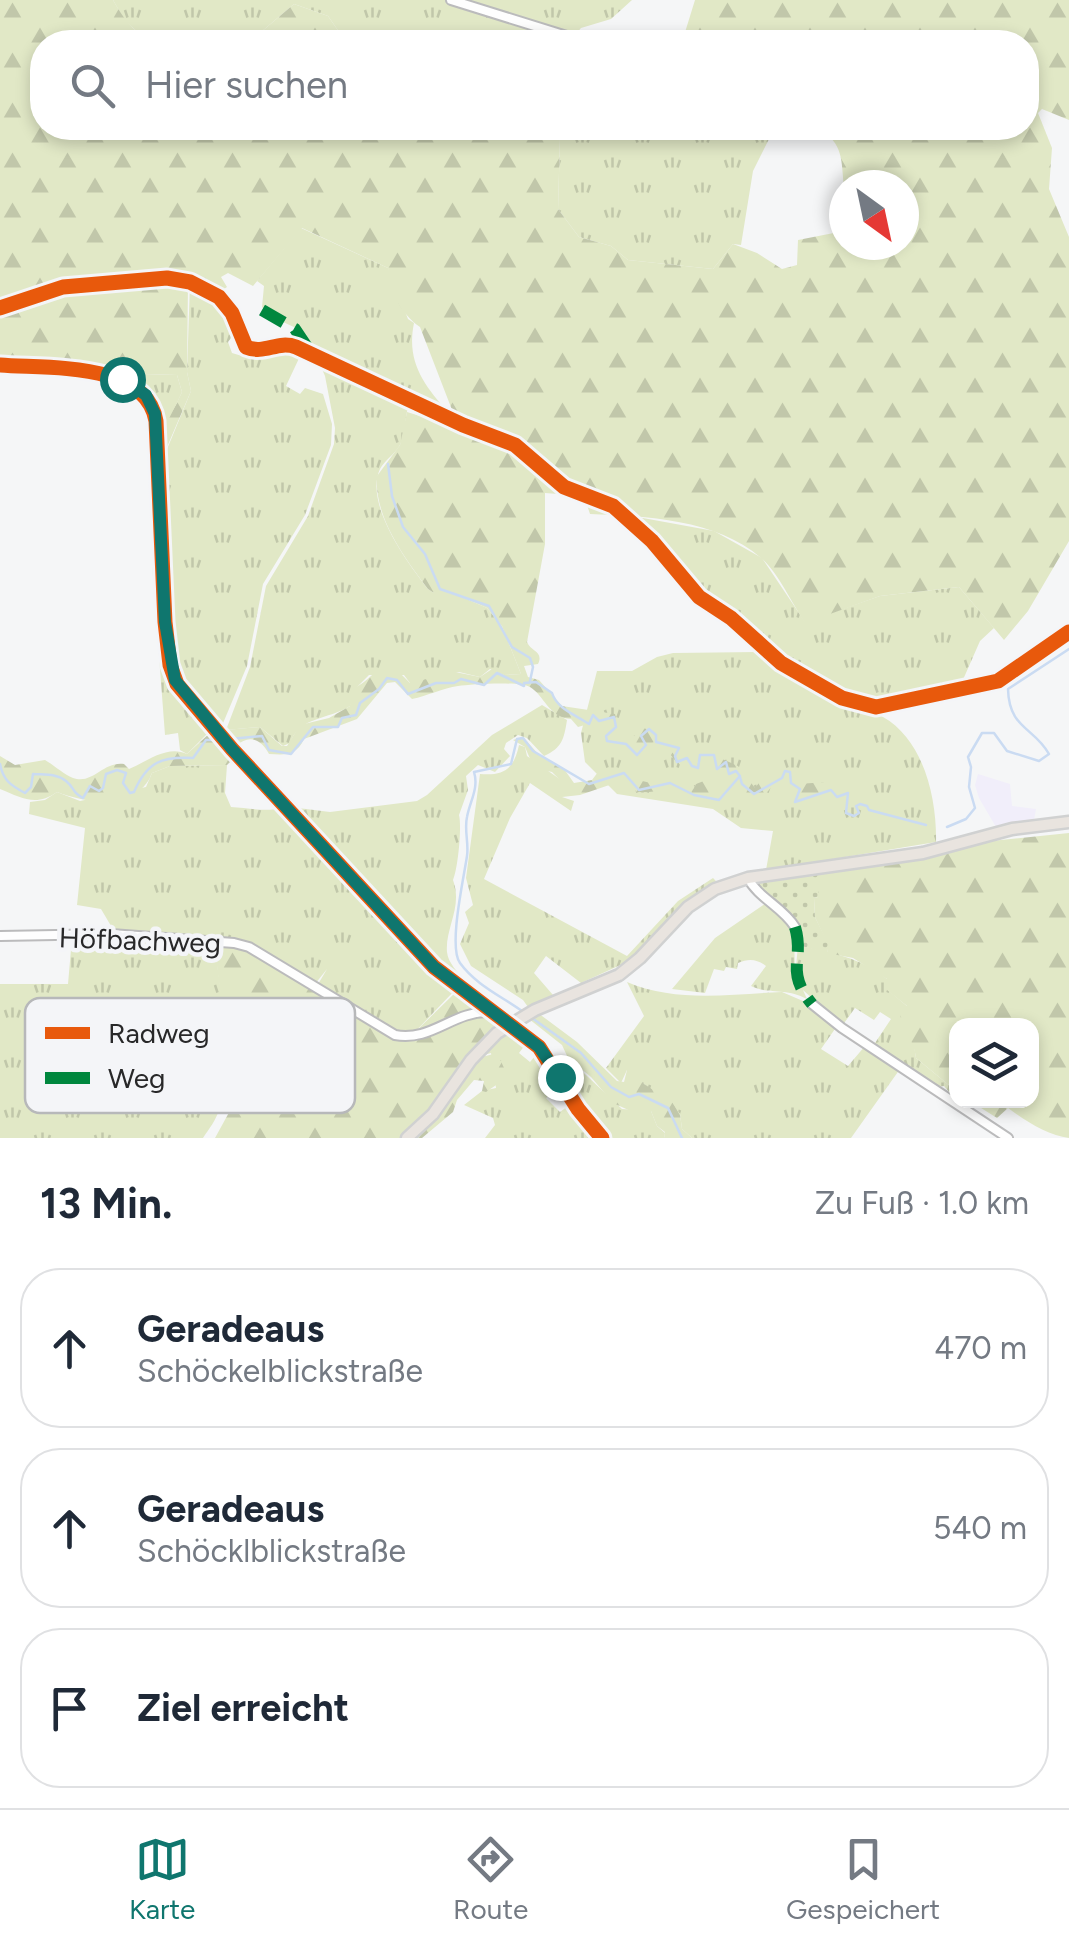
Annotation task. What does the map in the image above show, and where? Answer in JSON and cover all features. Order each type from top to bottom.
[{"type":"main road","points":[[407,1138],[433,1114],[471,1060],[508,1025],[535,1010],[612,980],[632,966],[696,901],[716,889],[748,878],[923,853],[1012,828],[1069,822]]},
{"type":"street","points":[[451,0],[547,30]]},
{"type":"street","points":[[0,364],[116,377],[134,384],[150,400],[157,430],[170,669],[183,692],[434,967],[544,1052],[578,1109],[602,1138]]},
{"type":"street","points":[[960,690],[1006,677],[1069,632]]},
{"type":"street","points":[[748,878],[795,927]]},
{"type":"street","name":"Höfbachweg","points":[[0,936],[111,934],[234,942],[333,998]]},
{"type":"street","points":[[812,1004],[1008,1138]]},
{"type":"street","name":"Höfbachweg","points":[[355,1011],[395,1035],[406,1037],[424,1035],[465,1013],[489,1012]]},
{"type":"shaded area","points":[[978,774],[1010,784],[1012,806],[1036,809],[1034,820],[996,827],[979,798],[975,785]]},
{"type":"green space","points":[[0,0],[113,0],[135,30],[30,30],[30,140],[560,140],[558,209],[579,237],[611,246],[628,260],[713,269],[733,244],[782,269],[797,265],[798,240],[829,234],[829,260],[919,260],[919,170],[842,170],[833,140],[1039,140],[1039,116],[1052,148],[1049,189],[1069,237],[1069,541],[1028,611],[1004,640],[959,587],[880,596],[805,623],[767,564],[723,535],[680,522],[590,514],[584,496],[545,493],[545,544],[527,642],[539,660],[538,664],[524,666],[528,677],[539,680],[562,706],[615,714],[617,722],[609,735],[621,741],[632,742],[637,728],[653,729],[662,742],[681,746],[689,759],[702,750],[738,766],[755,788],[766,774],[790,768],[798,784],[827,782],[839,787],[833,807],[817,800],[796,806],[791,800],[794,792],[785,779],[775,783],[762,798],[734,791],[711,804],[677,791],[637,792],[624,780],[562,797],[556,787],[560,780],[552,772],[534,768],[525,747],[513,740],[523,737],[540,756],[564,769],[574,783],[592,780],[601,768],[632,769],[638,780],[655,784],[672,781],[693,789],[709,779],[719,786],[735,780],[713,767],[693,770],[678,764],[655,742],[628,755],[621,746],[599,742],[606,724],[595,722],[578,727],[571,719],[552,711],[530,687],[516,684],[458,686],[412,699],[395,682],[387,683],[357,719],[304,739],[290,753],[269,754],[254,740],[236,746],[225,730],[260,727],[287,746],[300,725],[329,718],[350,706],[351,689],[376,672],[399,672],[410,683],[455,672],[480,677],[492,669],[504,675],[521,674],[502,626],[487,608],[453,593],[434,593],[428,589],[401,550],[380,506],[377,476],[400,445],[407,412],[459,428],[420,327],[397,301],[388,268],[302,228],[253,286],[228,273],[221,277],[227,287],[218,293],[192,282],[188,284],[187,372],[191,391],[164,454],[160,456],[160,437],[182,392],[177,375],[0,362]]},
{"type":"green space","points":[[113,0],[632,0],[611,19],[579,30],[338,30],[328,16],[294,4],[263,30],[135,30]]},
{"type":"green space","points":[[695,0],[1069,0],[1069,120],[1042,109],[1039,112],[1039,30],[686,30]]},
{"type":"green space","points":[[294,4],[328,16],[338,30],[263,30]]},
{"type":"green space","points":[[560,140],[768,140],[753,171],[741,245],[733,244],[713,269],[628,260],[611,246],[579,237],[558,209]]},
{"type":"green space","points":[[301,228],[388,268],[408,319],[414,323],[413,350],[419,372],[448,412],[446,416],[314,353],[296,328],[270,316],[262,307],[264,286],[257,281]]},
{"type":"green space","points":[[190,283],[213,296],[229,315],[236,332],[228,342],[232,353],[242,356],[283,345],[302,352],[286,386],[300,394],[305,388],[323,394],[332,424],[331,445],[305,515],[263,584],[247,666],[221,728],[185,691],[174,672],[169,640],[160,456],[165,454],[191,391],[187,372]]},
{"type":"green space","points":[[317,358],[413,404],[408,407],[400,445],[380,469],[378,499],[383,515],[399,548],[428,589],[434,593],[453,593],[487,608],[502,626],[521,674],[504,675],[490,669],[480,677],[459,672],[414,683],[404,675],[369,675],[357,687],[350,706],[308,723],[283,746],[260,727],[226,730],[250,667],[266,586],[308,516],[334,444],[335,428],[325,376]]},
{"type":"green space","points":[[110,373],[177,375],[182,392],[160,437],[153,403],[147,395],[132,382]]},
{"type":"green space","points":[[632,516],[714,531],[762,558],[805,622],[880,596],[959,587],[994,628],[980,641],[962,682],[929,693],[866,702],[832,688],[774,653],[745,624],[690,583],[674,557]]},
{"type":"green space","points":[[160,563],[167,665],[216,733],[206,735],[187,754],[180,750],[178,733],[165,735],[152,564]]},
{"type":"green space","points":[[757,652],[813,688],[873,712],[897,727],[909,740],[925,772],[934,808],[936,842],[766,870],[773,831],[741,828],[713,809],[617,794],[585,762],[581,733],[597,671],[632,671],[673,653]]},
{"type":"green space","points":[[542,705],[567,720],[555,750],[544,756],[527,738],[518,735],[506,743],[504,749],[510,756],[495,772],[478,765],[466,776],[468,790],[459,815],[459,848],[453,880],[455,908],[447,943],[449,960],[464,980],[461,984],[448,977],[290,807],[330,812],[417,801],[492,735]]},
{"type":"green space","points":[[211,732],[216,733],[234,758],[227,765],[170,766],[152,773],[145,785],[124,799],[97,801],[57,792],[29,800],[0,789],[0,756],[15,765],[45,760],[80,779],[117,764],[129,769],[172,751],[187,754]]},
{"type":"green space","points":[[519,745],[525,747],[527,756],[561,780],[562,797],[574,801],[571,811],[530,783],[484,879],[627,956],[678,901],[713,878],[716,881],[688,901],[627,962],[581,983],[546,956],[534,973],[553,995],[528,1007],[471,966],[460,944],[469,923],[465,912],[473,905],[466,878],[480,774],[507,769]]},
{"type":"green space","points":[[227,765],[225,793],[231,807],[282,808],[375,906],[370,914],[376,908],[456,989],[413,1034],[404,1036],[355,1008],[355,998],[338,998],[317,986],[327,969],[315,984],[248,944],[114,931],[101,909],[77,905],[85,828],[29,814],[30,802],[45,800],[57,792],[80,801],[146,787],[152,773],[170,766]]},
{"type":"green space","points":[[1069,833],[1069,1138],[1037,1127],[1008,1108],[1039,1108],[1039,1018],[949,1018],[949,1085],[916,1058],[900,1013],[907,1006],[887,990],[887,979],[853,958],[827,953],[828,945],[815,917],[818,872],[898,863],[991,841]]},
{"type":"green space","points":[[818,871],[815,917],[829,945],[827,953],[798,945],[795,927],[753,881]]},
{"type":"green space","points":[[769,901],[794,928],[795,978],[798,945],[856,961],[887,979],[888,990],[908,1007],[916,1058],[949,1085],[949,1092],[873,1046],[891,1019],[880,1012],[874,1020],[855,1008],[842,1026],[803,990],[807,999],[751,986],[766,966],[759,962],[746,960],[738,963],[737,969],[714,969],[705,993],[672,989],[715,938]]},
{"type":"green space","points":[[72,938],[214,942],[221,998],[25,998],[25,1113],[218,1113],[203,1138],[0,1138],[0,984],[68,984]]},
{"type":"green space","points":[[214,942],[247,949],[327,998],[221,998]]},
{"type":"green space","points":[[627,982],[684,995],[782,992],[810,1004],[837,1026],[821,1049],[848,1066],[865,1046],[900,1069],[851,1138],[692,1138],[682,1129],[680,1114],[627,1070],[621,1083],[606,1068],[644,1016]]},
{"type":"green space","points":[[458,990],[498,1021],[474,1050],[482,1057],[497,1053],[505,1070],[502,1081],[486,1092],[482,1091],[484,1081],[474,1080],[457,1100],[453,1112],[422,1138],[215,1138],[229,1113],[355,1113],[355,1015],[394,1039],[413,1034]]},
{"type":"green space","points":[[538,1013],[577,1042],[617,1081],[624,1082],[630,1069],[644,1084],[672,1102],[680,1114],[682,1129],[692,1138],[664,1138],[665,1132],[657,1126],[651,1111],[635,1113],[613,1103],[568,1058],[562,1045],[529,1019]]},
{"type":"green space","points":[[511,1030],[528,1041],[519,1053],[530,1062],[540,1050],[564,1086],[546,1098],[560,1112],[572,1103],[600,1138],[485,1138],[495,1125],[493,1118],[464,1105],[482,1091],[496,1088],[491,1053],[480,1056]]},
{"type":"green space","points":[[568,1058],[622,1109],[651,1111],[665,1133],[664,1138],[606,1138],[580,1108],[557,1066]]},
{"type":"green space","points":[[981,1108],[1008,1108],[997,1118]]},
{"type":"waterway","points":[[388,464],[392,496],[403,527],[425,554],[440,589],[489,606],[512,647],[530,658],[530,681]]},
{"type":"waterway","points":[[947,827],[966,819],[975,808],[969,787],[968,757],[982,733],[994,733],[1007,751],[1039,761],[1049,754],[1017,720],[1008,689],[1069,649]]},
{"type":"waterway","points":[[230,739],[262,736],[269,750],[291,754],[313,727],[338,727],[342,718],[356,715],[360,703],[387,678],[397,680],[408,694],[461,679],[484,685],[497,673],[524,686],[536,682],[552,693],[562,707],[589,724],[593,715],[599,721],[614,717],[616,727],[606,736],[607,741],[626,744],[637,755],[646,745],[641,736],[649,729],[656,735],[656,742],[679,748],[677,762],[687,758],[698,768],[700,755],[714,755],[717,769],[726,762],[729,774],[736,771],[740,776]]},
{"type":"waterway","points":[[522,1011],[473,978],[457,955],[456,928],[474,772],[511,764],[517,739],[523,738],[533,751],[589,784],[624,773],[639,790],[670,783],[694,795],[719,800],[739,777]]},
{"type":"waterway","points":[[0,764],[8,781],[25,793],[31,787],[33,774],[50,775],[66,781],[83,798],[90,786],[99,791],[103,788],[106,774],[117,770],[126,773],[123,783],[130,793],[157,763],[193,758],[206,740],[222,740]]},
{"type":"waterway","points":[[740,777],[754,794],[782,778],[785,771],[790,772],[791,783],[800,789],[795,802],[831,790],[837,797],[848,793],[846,813],[854,816],[859,813],[856,806],[860,804],[926,825]]},
{"type":"waterway","points":[[532,1018],[581,1053],[611,1087],[629,1097],[639,1094],[668,1108],[682,1138]]},
{"type":"marked path","points":[[262,310],[295,329],[309,350]]},
{"type":"marked path","points":[[795,927],[797,974],[812,1004]]},
{"type":"cycle path","points":[[0,308],[63,287],[167,278],[190,282],[219,297],[232,313],[246,347],[296,347],[515,445],[564,487],[613,506],[652,541],[699,597],[731,618],[781,663],[842,698],[876,707],[998,681],[1069,632]]},
{"type":"cycle path","points":[[0,365],[92,372],[134,388],[148,402],[156,421],[165,622],[170,665],[177,684],[434,967],[539,1047],[578,1109],[602,1138]]},
{"type":"route","points":[[122,379],[146,395],[155,414],[165,622],[170,669],[180,688],[434,967],[530,1039],[560,1077]]}]
